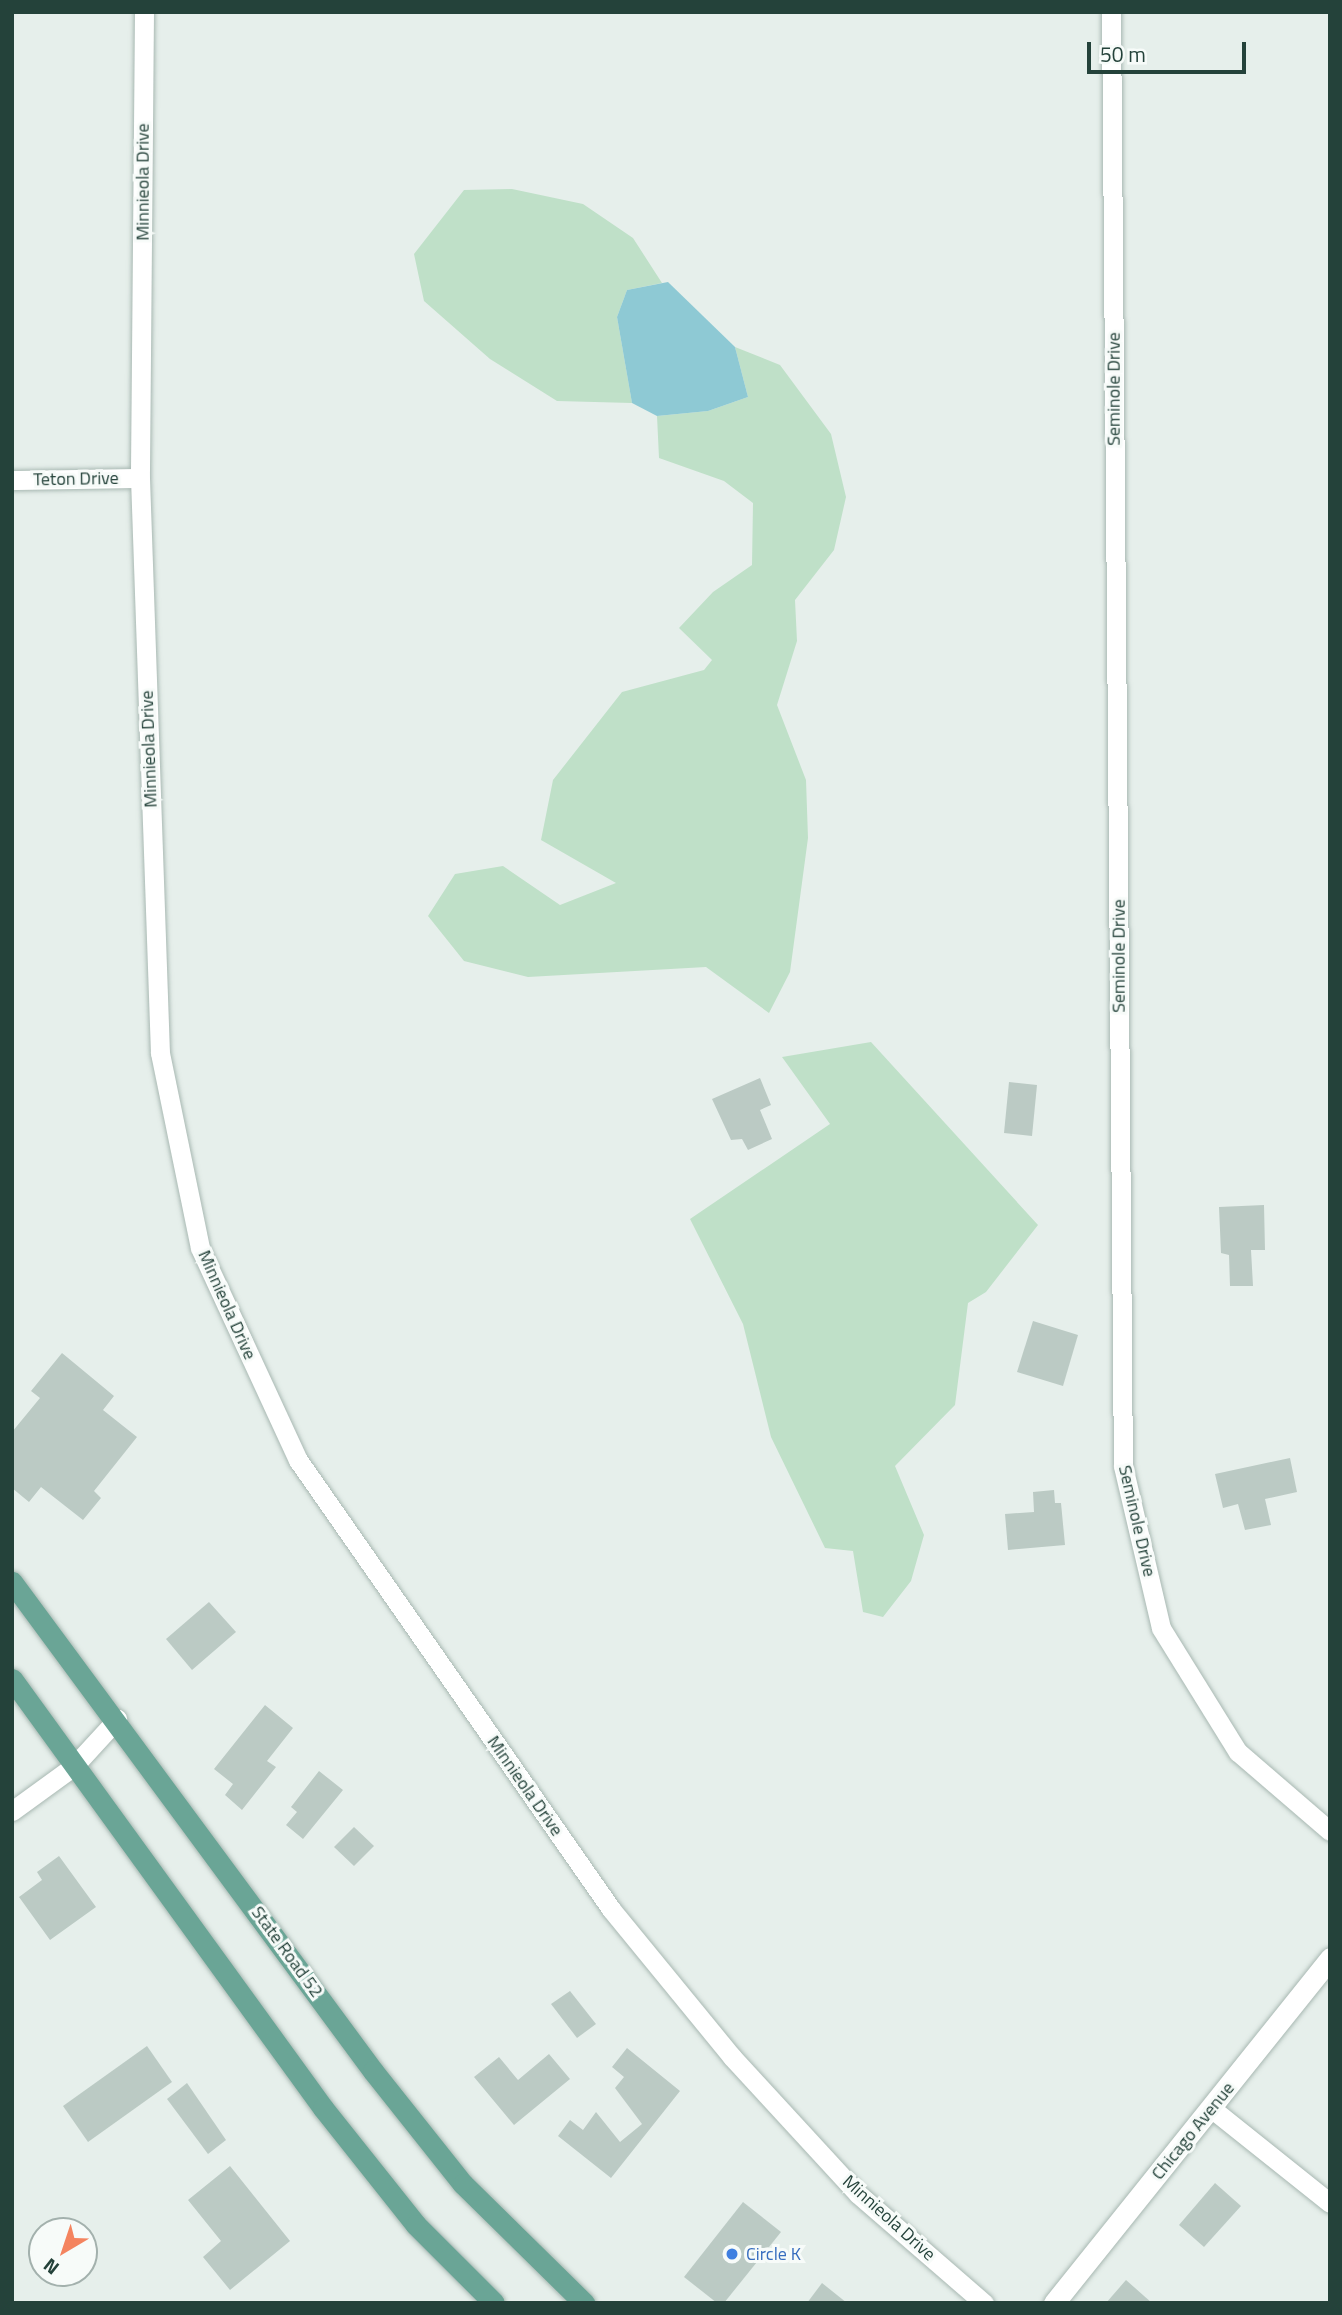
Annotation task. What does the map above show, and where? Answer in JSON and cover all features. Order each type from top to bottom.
[{"type":"main road","name":"State Road 52","points":[[12,1582],[117,1719],[373,2071],[455,2173],[584,2303]]},
{"type":"main road","points":[[12,1679],[323,2108],[416,2225],[494,2303]]},
{"type":"street","name":"Minnieola Drive","points":[[144,12],[140,478],[160,1053],[200,1248],[298,1460],[611,1909],[732,2057],[858,2194],[985,2303]]},
{"type":"street","name":"Seminole Drive","points":[[1111,12],[1123,1466],[1161,1628],[1238,1752],[1330,1831]]},
{"type":"street","name":"Teton Drive","points":[[12,480],[140,478]]},
{"type":"street","points":[[12,1811],[74,1766],[117,1719]]},
{"type":"street","name":"Chicago Avenue","points":[[1055,2303],[1330,1958]]},
{"type":"street","points":[[1211,2108],[1330,2203]]},
{"type":"green space","points":[[512,189],[583,204],[633,238],[662,283],[627,290],[617,317],[632,403],[557,401],[490,359],[424,301],[414,254],[464,190]]},
{"type":"green space","points":[[735,347],[780,365],[831,434],[846,497],[834,550],[795,600],[797,641],[777,705],[806,780],[808,838],[790,972],[769,1013],[706,967],[528,977],[464,961],[428,916],[455,874],[503,866],[560,905],[616,883],[541,840],[553,780],[622,692],[704,670],[712,660],[679,628],[713,592],[752,565],[753,503],[724,481],[659,458],[657,416],[708,411],[748,397]]},
{"type":"green space","points":[[871,1042],[1038,1225],[986,1292],[968,1303],[955,1405],[895,1466],[924,1535],[911,1581],[883,1617],[863,1612],[853,1551],[825,1548],[771,1437],[743,1324],[690,1219],[830,1124],[782,1057]]},
{"type":"water","points":[[668,282],[735,347],[748,397],[708,411],[657,416],[632,403],[617,317],[627,290]]},
{"type":"building","points":[[760,1078],[771,1105],[760,1110],[772,1139],[748,1150],[742,1139],[731,1140],[712,1099]]},
{"type":"building","points":[[1009,1082],[1037,1085],[1032,1136],[1004,1133]]},
{"type":"building","points":[[1264,1205],[1265,1250],[1251,1250],[1253,1286],[1230,1286],[1229,1255],[1221,1253],[1219,1207]]},
{"type":"building","points":[[1033,1321],[1078,1335],[1063,1386],[1017,1372]]},
{"type":"building","points":[[62,1353],[114,1396],[103,1410],[137,1437],[94,1491],[101,1498],[83,1520],[41,1487],[29,1502],[12,1488],[12,1432],[40,1398],[31,1391]]},
{"type":"building","points":[[1290,1458],[1297,1492],[1265,1499],[1271,1525],[1245,1530],[1238,1504],[1223,1508],[1215,1474]]},
{"type":"building","points":[[1054,1490],[1055,1503],[1061,1503],[1065,1545],[1008,1550],[1005,1514],[1034,1512],[1033,1492]]},
{"type":"building","points":[[209,1602],[236,1632],[192,1670],[166,1639]]},
{"type":"building","points":[[265,1705],[293,1728],[267,1761],[276,1767],[242,1810],[225,1795],[233,1784],[214,1769]]},
{"type":"building","points":[[319,1771],[343,1790],[303,1839],[286,1825],[297,1812],[291,1807]]},
{"type":"building","points":[[354,1827],[374,1846],[354,1866],[334,1847]]},
{"type":"building","points":[[59,1856],[96,1907],[50,1940],[19,1897],[42,1880],[37,1872]]},
{"type":"building","points":[[570,1991],[596,2024],[577,2038],[551,2004]]},
{"type":"building","points":[[147,2046],[172,2082],[88,2142],[63,2106]]},
{"type":"building","points":[[627,2048],[680,2091],[611,2178],[558,2136],[570,2120],[583,2130],[596,2112],[620,2142],[642,2124],[615,2088],[624,2077],[612,2067]]},
{"type":"building","points":[[549,2054],[570,2079],[514,2125],[474,2077],[499,2057],[518,2080]]},
{"type":"building","points":[[187,2083],[226,2140],[208,2154],[167,2099]]},
{"type":"building","points":[[230,2166],[290,2241],[230,2290],[203,2257],[221,2241],[188,2200]]},
{"type":"building","points":[[1215,2183],[1241,2206],[1204,2247],[1179,2225]]},
{"type":"building","name":"Circle K","points":[[743,2202],[781,2232],[724,2303],[717,2303],[684,2277]]},
{"type":"building","points":[[1126,2280],[1152,2303],[1106,2303]]},
{"type":"building","points":[[822,2283],[847,2303],[807,2303]]},
{"type":"place","name":"Circle K","points":[[732,2254]]}]
